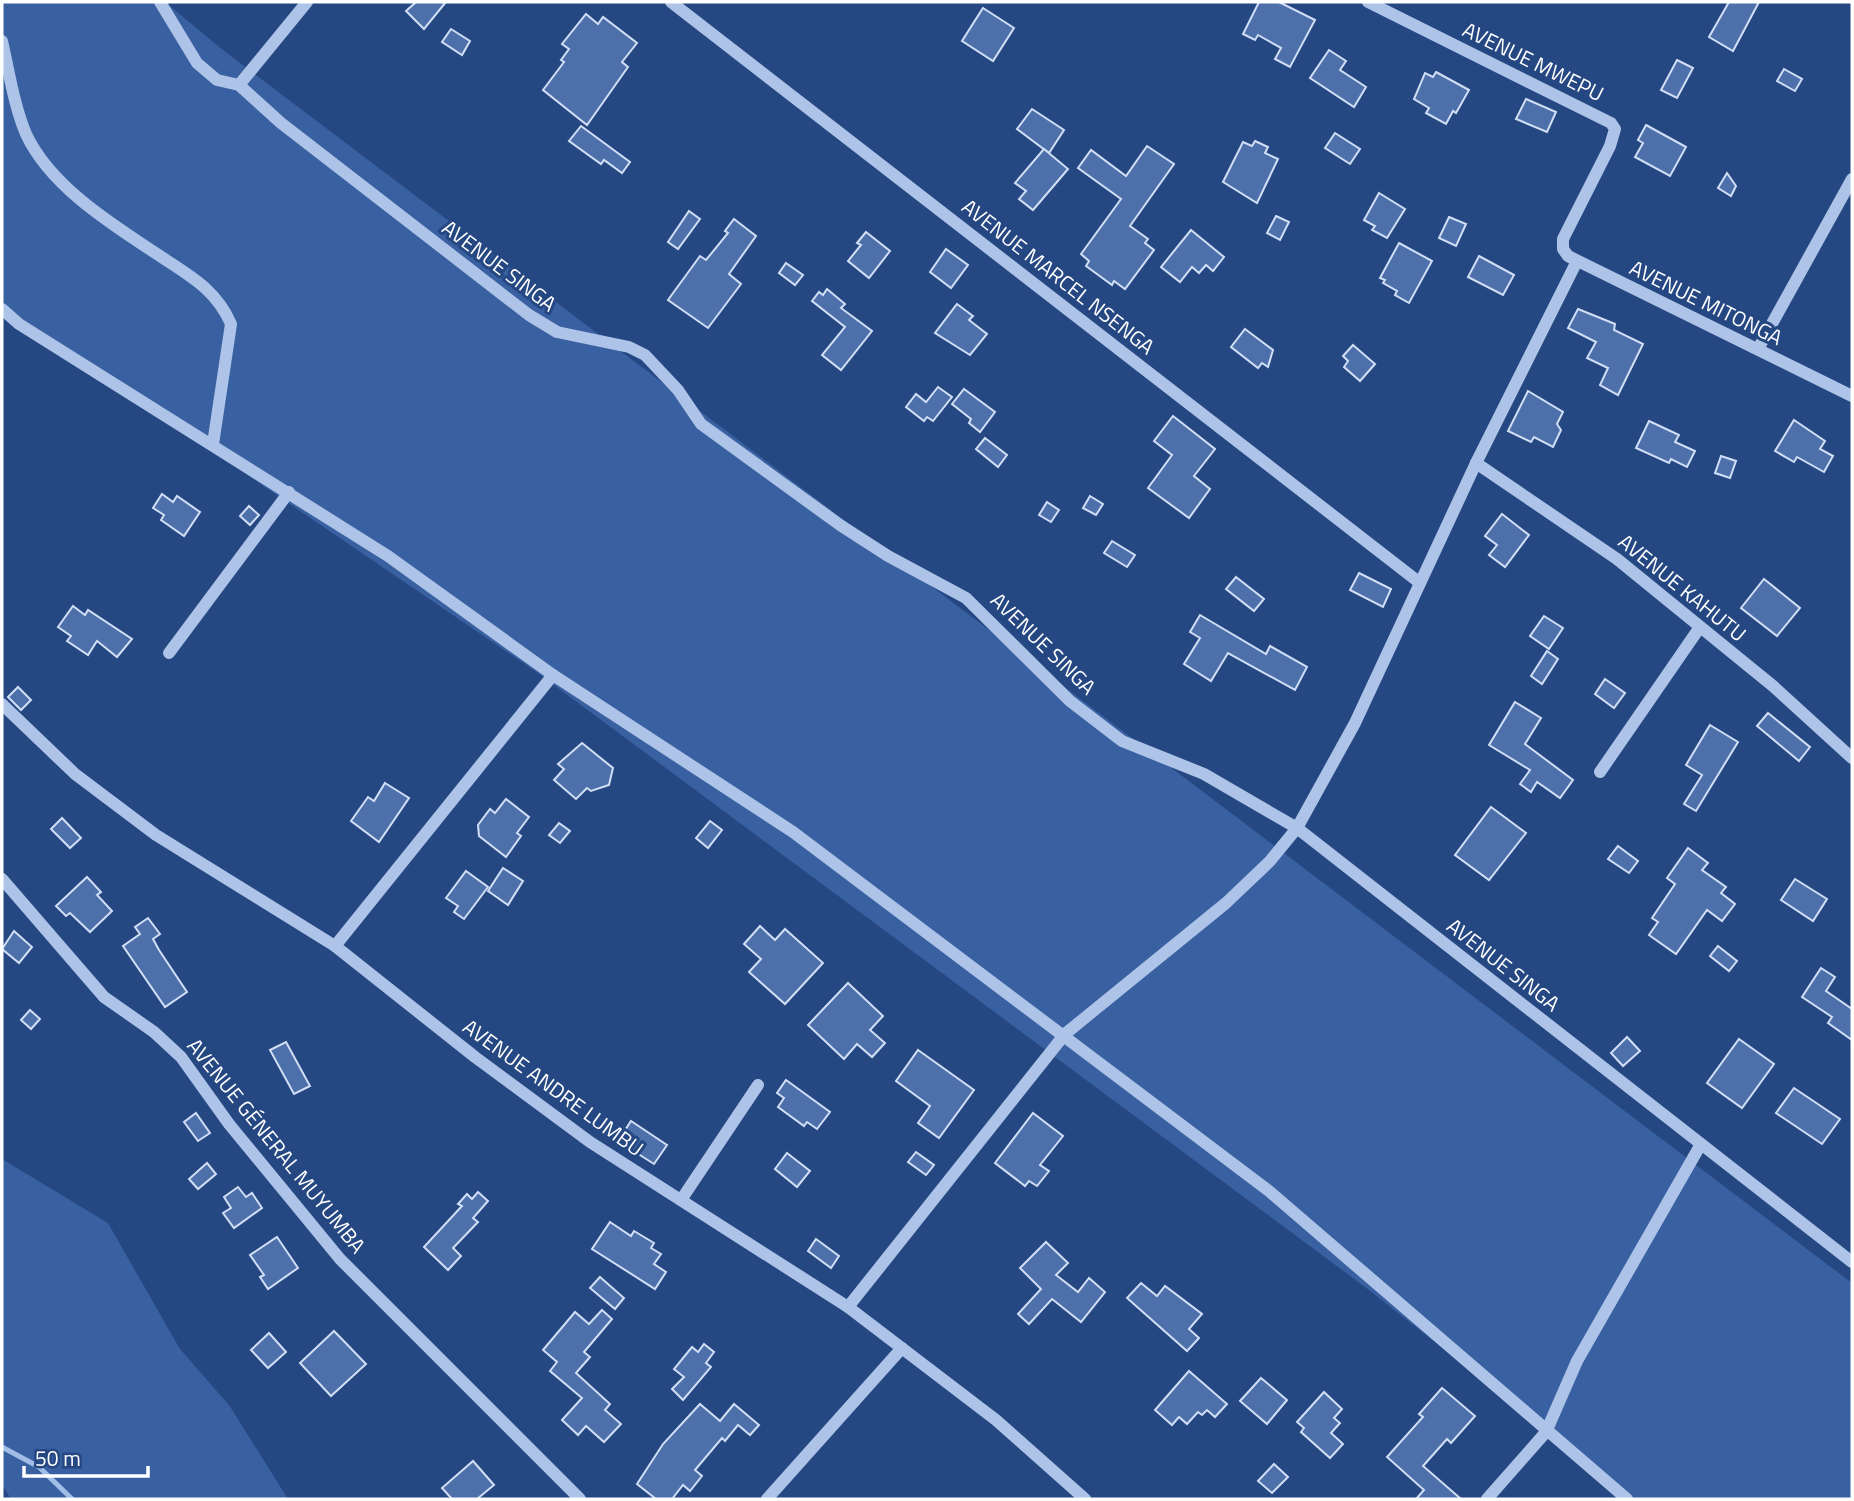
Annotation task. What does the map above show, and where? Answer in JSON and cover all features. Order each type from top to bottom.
[{"type":"street","name":"AVENUE SINGA","points":[[160,2],[197,63],[217,80],[239,85],[281,123],[542,324],[557,331],[629,347],[645,355],[678,390],[701,424],[840,525],[888,556],[966,598],[1070,701],[1122,741],[1204,774],[1297,828],[1852,1262]]},
{"type":"street","points":[[239,85],[307,2]]},
{"type":"street","name":"AVENUE MARCEL NSENGA","points":[[671,2],[1420,583]]},
{"type":"street","name":"AVENUE MWEPU","points":[[1368,2],[1611,123],[1615,130],[1610,146],[1566,231],[1563,249],[1577,261]]},
{"type":"street","points":[[2,41],[26,135],[50,168],[91,210],[208,288],[224,308],[231,324],[213,444]]},
{"type":"street","points":[[1758,349],[1852,179]]},
{"type":"street","points":[[848,1307],[1065,1034],[1226,903],[1270,861],[1297,828],[1355,723],[1476,463],[1577,261]]},
{"type":"street","name":"AVENUE MITONGA","points":[[1577,261],[1852,396]]},
{"type":"street","points":[[2,309],[19,324],[388,556],[553,675],[793,832],[1065,1034],[1269,1191],[1627,1499]]},
{"type":"street","name":"AVENUE KAHUTU","points":[[1476,463],[1617,559],[1773,686],[1852,758]]},
{"type":"street","points":[[169,653],[289,492]]},
{"type":"street","points":[[1600,772],[1700,627]]},
{"type":"street","points":[[335,946],[553,675]]},
{"type":"street","name":"AVENUE ANDRE LUMBU","points":[[2,704],[75,774],[156,835],[335,946],[475,1057],[590,1142],[848,1307],[996,1420],[1085,1499]]},
{"type":"street","name":"AVENUE GÉNERAL MUYUMBA","points":[[2,879],[104,997],[161,1038],[181,1057],[229,1124],[340,1259],[580,1499]]},
{"type":"street","points":[[681,1200],[758,1085]]},
{"type":"street","points":[[1487,1499],[1546,1432],[1577,1361],[1701,1144]]},
{"type":"street","points":[[767,1499],[902,1348]]},
{"type":"shaded area","points":[[2,2],[165,2],[223,50],[1852,1283],[1852,1499],[1633,1499],[1365,1287],[535,671],[2,308]]},
{"type":"shaded area","points":[[2,1159],[108,1223],[180,1349],[229,1405],[288,1499],[11,1499],[2,1485]]},
{"type":"building","points":[[416,2],[446,2],[424,29],[406,11]]},
{"type":"building","points":[[1259,2],[1279,2],[1315,20],[1290,67],[1275,59],[1281,48],[1258,35],[1255,40],[1243,34]]},
{"type":"building","points":[[1729,2],[1759,2],[1733,51],[1709,37]]},
{"type":"building","points":[[983,8],[1014,28],[993,61],[962,41]]},
{"type":"building","points":[[586,14],[598,24],[603,17],[637,43],[622,62],[628,67],[587,125],[543,90],[564,62],[561,60],[569,49],[562,44]]},
{"type":"building","points":[[451,29],[470,41],[462,55],[442,42]]},
{"type":"building","points":[[1329,50],[1346,61],[1340,70],[1366,87],[1354,107],[1310,78]]},
{"type":"building","points":[[1677,60],[1693,68],[1677,98],[1661,90]]},
{"type":"building","points":[[1784,69],[1802,79],[1795,91],[1777,81]]},
{"type":"building","points":[[1436,72],[1469,90],[1456,113],[1453,111],[1446,124],[1426,113],[1429,108],[1414,99],[1425,73],[1433,77]]},
{"type":"building","points":[[1526,99],[1556,112],[1547,132],[1516,119]]},
{"type":"building","points":[[1032,109],[1064,130],[1049,153],[1017,129]]},
{"type":"building","points":[[1646,125],[1686,147],[1670,176],[1635,157],[1643,143],[1638,140]]},
{"type":"building","points":[[581,126],[630,162],[622,173],[604,160],[601,164],[569,141]]},
{"type":"building","points":[[1335,133],[1360,149],[1350,164],[1325,148]]},
{"type":"building","points":[[1255,141],[1268,147],[1265,153],[1278,159],[1257,203],[1223,182],[1243,142],[1252,146]]},
{"type":"building","points":[[1147,146],[1174,164],[1130,226],[1148,239],[1145,243],[1154,250],[1125,289],[1114,281],[1112,285],[1086,266],[1089,261],[1081,254],[1121,199],[1078,168],[1091,150],[1126,176]]},
{"type":"building","points":[[1044,149],[1068,169],[1033,210],[1019,199],[1026,191],[1015,183]]},
{"type":"building","points":[[1727,173],[1736,186],[1731,196],[1718,188]]},
{"type":"building","points":[[1379,193],[1405,209],[1387,238],[1372,230],[1375,226],[1364,220]]},
{"type":"building","points":[[689,211],[700,219],[678,249],[668,242]]},
{"type":"building","points":[[1276,216],[1289,222],[1280,240],[1267,233]]},
{"type":"building","points":[[1449,217],[1466,224],[1456,246],[1439,238]]},
{"type":"building","points":[[734,219],[756,236],[729,274],[741,284],[708,328],[668,300],[700,256],[706,260],[728,233],[725,231]]},
{"type":"building","points":[[1191,230],[1224,257],[1213,271],[1206,265],[1199,273],[1192,267],[1180,282],[1161,267]]},
{"type":"building","points":[[866,232],[890,251],[869,278],[848,261],[861,245],[857,243]]},
{"type":"building","points":[[1399,243],[1432,261],[1409,303],[1395,295],[1397,291],[1383,283],[1385,280],[1380,278]]},
{"type":"building","points":[[946,249],[968,265],[951,288],[930,272]]},
{"type":"building","points":[[1479,256],[1514,275],[1503,295],[1468,277]]},
{"type":"building","points":[[786,263],[803,275],[795,285],[779,273]]},
{"type":"building","points":[[827,289],[845,304],[841,308],[872,331],[841,370],[822,355],[845,327],[812,301],[819,292],[823,295]]},
{"type":"building","points":[[957,304],[973,316],[969,320],[987,334],[970,355],[935,333]]},
{"type":"building","points":[[1578,309],[1615,324],[1614,330],[1643,344],[1618,395],[1600,385],[1608,368],[1587,358],[1596,342],[1568,328]]},
{"type":"building","points":[[1245,329],[1273,350],[1268,367],[1262,363],[1258,368],[1231,347]]},
{"type":"building","points":[[1353,345],[1375,364],[1360,381],[1344,367],[1348,361],[1343,356]]},
{"type":"building","points":[[938,387],[952,397],[933,421],[927,417],[924,421],[906,407],[916,394],[926,402]]},
{"type":"building","points":[[964,389],[995,412],[980,432],[969,423],[971,419],[952,404]]},
{"type":"building","points":[[1528,391],[1563,412],[1557,424],[1561,430],[1553,447],[1534,437],[1531,442],[1508,431]]},
{"type":"building","points":[[1173,416],[1215,449],[1194,476],[1210,489],[1189,518],[1148,488],[1172,455],[1154,441]]},
{"type":"building","points":[[1794,420],[1825,441],[1820,449],[1833,456],[1824,472],[1797,457],[1794,462],[1775,451]]},
{"type":"building","points":[[1649,421],[1679,435],[1675,442],[1695,451],[1687,467],[1671,459],[1669,463],[1636,448]]},
{"type":"building","points":[[985,438],[1007,455],[998,467],[976,449]]},
{"type":"building","points":[[1721,456],[1736,461],[1730,478],[1715,473]]},
{"type":"building","points":[[162,494],[173,502],[177,496],[200,512],[184,536],[161,520],[164,515],[153,508]]},
{"type":"building","points":[[1090,496],[1103,504],[1096,515],[1083,508]]},
{"type":"building","points":[[1047,502],[1059,510],[1051,522],[1039,515]]},
{"type":"building","points":[[249,506],[259,515],[250,525],[240,516]]},
{"type":"building","points":[[1502,514],[1529,535],[1505,567],[1489,555],[1497,545],[1485,536]]},
{"type":"building","points":[[1112,541],[1135,555],[1127,567],[1104,553]]},
{"type":"building","points":[[1359,573],[1391,589],[1383,607],[1350,590]]},
{"type":"building","points":[[1236,577],[1264,599],[1254,611],[1226,589]]},
{"type":"building","points":[[1764,579],[1800,608],[1777,636],[1741,608]]},
{"type":"building","points":[[73,606],[85,615],[88,610],[132,639],[117,657],[97,641],[88,655],[67,641],[71,636],[58,627]]},
{"type":"building","points":[[1200,615],[1266,654],[1270,646],[1307,667],[1295,690],[1228,653],[1211,681],[1184,664],[1200,638],[1190,632]]},
{"type":"building","points":[[1544,616],[1563,628],[1549,649],[1530,636]]},
{"type":"building","points":[[1547,651],[1558,659],[1542,684],[1531,676]]},
{"type":"building","points":[[1605,679],[1625,693],[1614,708],[1595,694]]},
{"type":"building","points":[[18,687],[31,700],[21,710],[8,697]]},
{"type":"building","points":[[1515,702],[1541,718],[1525,744],[1573,780],[1560,798],[1537,782],[1531,792],[1520,784],[1530,770],[1489,745]]},
{"type":"building","points":[[1768,713],[1810,747],[1799,761],[1757,726]]},
{"type":"building","points":[[1710,725],[1738,742],[1696,811],[1684,804],[1702,775],[1686,765]]},
{"type":"building","points":[[582,743],[613,768],[609,785],[591,791],[587,788],[576,799],[554,780],[564,769],[558,764]]},
{"type":"building","points":[[385,783],[409,798],[379,842],[351,821],[368,797],[374,801]]},
{"type":"building","points":[[506,799],[529,817],[517,833],[521,836],[506,857],[479,836],[478,825],[490,809],[495,813]]},
{"type":"building","points":[[1491,807],[1526,833],[1489,880],[1455,855]]},
{"type":"building","points":[[62,818],[81,838],[70,848],[51,829]]},
{"type":"building","points":[[710,821],[722,830],[708,848],[696,838]]},
{"type":"building","points":[[559,823],[570,831],[560,843],[549,835]]},
{"type":"building","points":[[1618,846],[1638,861],[1629,873],[1608,859]]},
{"type":"building","points":[[1688,848],[1708,863],[1702,870],[1726,887],[1721,893],[1735,904],[1722,921],[1707,910],[1676,954],[1649,935],[1658,922],[1652,918],[1675,884],[1667,878]]},
{"type":"building","points":[[503,868],[523,881],[508,905],[488,891]]},
{"type":"building","points":[[466,871],[488,887],[464,919],[454,912],[458,906],[446,898]]},
{"type":"building","points":[[87,877],[101,892],[97,895],[112,911],[90,932],[70,913],[66,916],[56,906]]},
{"type":"building","points":[[1795,879],[1827,899],[1813,921],[1781,900]]},
{"type":"building","points":[[148,918],[160,934],[153,939],[187,992],[165,1007],[123,946],[140,934],[135,927]]},
{"type":"building","points":[[760,926],[775,940],[785,929],[823,963],[785,1004],[749,972],[761,959],[744,944]]},
{"type":"building","points":[[14,931],[32,947],[19,963],[2,949]]},
{"type":"building","points":[[1718,946],[1737,961],[1729,971],[1710,956]]},
{"type":"building","points":[[1821,968],[1835,977],[1826,991],[1852,1009],[1852,1040],[1828,1023],[1832,1017],[1802,997]]},
{"type":"building","points":[[848,983],[883,1016],[870,1030],[885,1043],[872,1057],[857,1044],[844,1059],[808,1025]]},
{"type":"building","points":[[30,1010],[40,1019],[31,1029],[21,1020]]},
{"type":"building","points":[[1627,1037],[1640,1051],[1623,1066],[1611,1053]]},
{"type":"building","points":[[1739,1039],[1774,1064],[1742,1108],[1707,1083]]},
{"type":"building","points":[[286,1042],[310,1086],[294,1094],[270,1050]]},
{"type":"building","points":[[918,1050],[974,1090],[939,1138],[918,1123],[930,1106],[896,1081]]},
{"type":"building","points":[[786,1080],[830,1112],[817,1129],[807,1122],[804,1126],[778,1107],[784,1098],[777,1093]]},
{"type":"building","points":[[1794,1088],[1840,1119],[1822,1144],[1776,1113]]},
{"type":"building","points":[[196,1113],[210,1133],[198,1141],[184,1122]]},
{"type":"building","points":[[1033,1113],[1063,1136],[1040,1165],[1049,1171],[1037,1186],[1029,1181],[1025,1186],[995,1163]]},
{"type":"building","points":[[631,1121],[667,1145],[654,1164],[618,1141]]},
{"type":"building","points":[[916,1152],[934,1165],[926,1175],[908,1162]]},
{"type":"building","points":[[787,1153],[810,1171],[797,1187],[775,1169]]},
{"type":"building","points":[[207,1163],[216,1174],[198,1189],[189,1179]]},
{"type":"building","points":[[238,1187],[246,1197],[252,1193],[262,1208],[234,1228],[223,1213],[231,1208],[224,1197]]},
{"type":"building","points":[[478,1192],[488,1201],[473,1218],[478,1222],[453,1248],[461,1256],[448,1270],[424,1247],[462,1206],[458,1204],[467,1194],[472,1199]]},
{"type":"building","points":[[610,1222],[631,1236],[634,1231],[654,1243],[651,1248],[661,1254],[654,1264],[666,1272],[655,1289],[592,1249]]},
{"type":"building","points":[[277,1237],[298,1268],[268,1289],[260,1277],[264,1275],[250,1255]]},
{"type":"building","points":[[816,1239],[839,1256],[831,1268],[808,1251]]},
{"type":"building","points":[[1046,1242],[1068,1263],[1056,1275],[1078,1292],[1089,1278],[1105,1292],[1081,1322],[1052,1299],[1029,1324],[1018,1314],[1041,1289],[1020,1268]]},
{"type":"building","points":[[600,1277],[624,1298],[615,1309],[590,1288]]},
{"type":"building","points":[[1141,1283],[1157,1296],[1165,1286],[1202,1314],[1189,1329],[1199,1338],[1187,1351],[1127,1298]]},
{"type":"building","points":[[602,1310],[612,1319],[584,1352],[590,1357],[576,1373],[610,1404],[605,1410],[621,1424],[604,1442],[586,1426],[578,1435],[562,1420],[582,1398],[550,1371],[557,1362],[543,1350],[575,1312],[589,1324]]},
{"type":"building","points":[[334,1331],[366,1364],[331,1396],[300,1363]]},
{"type":"building","points":[[269,1333],[286,1352],[268,1368],[251,1350]]},
{"type":"building","points":[[704,1344],[714,1352],[706,1363],[711,1367],[683,1400],[672,1389],[684,1377],[674,1369],[692,1347],[698,1352]]},
{"type":"building","points":[[1189,1371],[1227,1404],[1215,1417],[1207,1410],[1202,1415],[1198,1412],[1187,1424],[1179,1417],[1172,1425],[1155,1410]]},
{"type":"building","points":[[1261,1378],[1287,1400],[1267,1424],[1240,1401]]},
{"type":"building","points":[[1442,1388],[1475,1416],[1451,1443],[1447,1439],[1423,1466],[1461,1499],[1416,1499],[1424,1490],[1387,1457],[1423,1417],[1419,1414]]},
{"type":"building","points":[[1324,1392],[1342,1409],[1334,1418],[1340,1423],[1331,1433],[1343,1444],[1330,1458],[1301,1432],[1304,1428],[1297,1422]]},
{"type":"building","points":[[700,1404],[720,1421],[734,1404],[759,1425],[750,1435],[738,1425],[725,1441],[722,1438],[695,1470],[702,1476],[690,1491],[683,1485],[672,1499],[656,1499],[637,1484],[663,1444]]},
{"type":"building","points":[[473,1461],[494,1485],[477,1499],[452,1499],[442,1488]]},
{"type":"building","points":[[1274,1464],[1288,1477],[1272,1493],[1258,1481]]},
{"type":"waterway","points":[[2,1447],[39,1467],[72,1499]]}]
